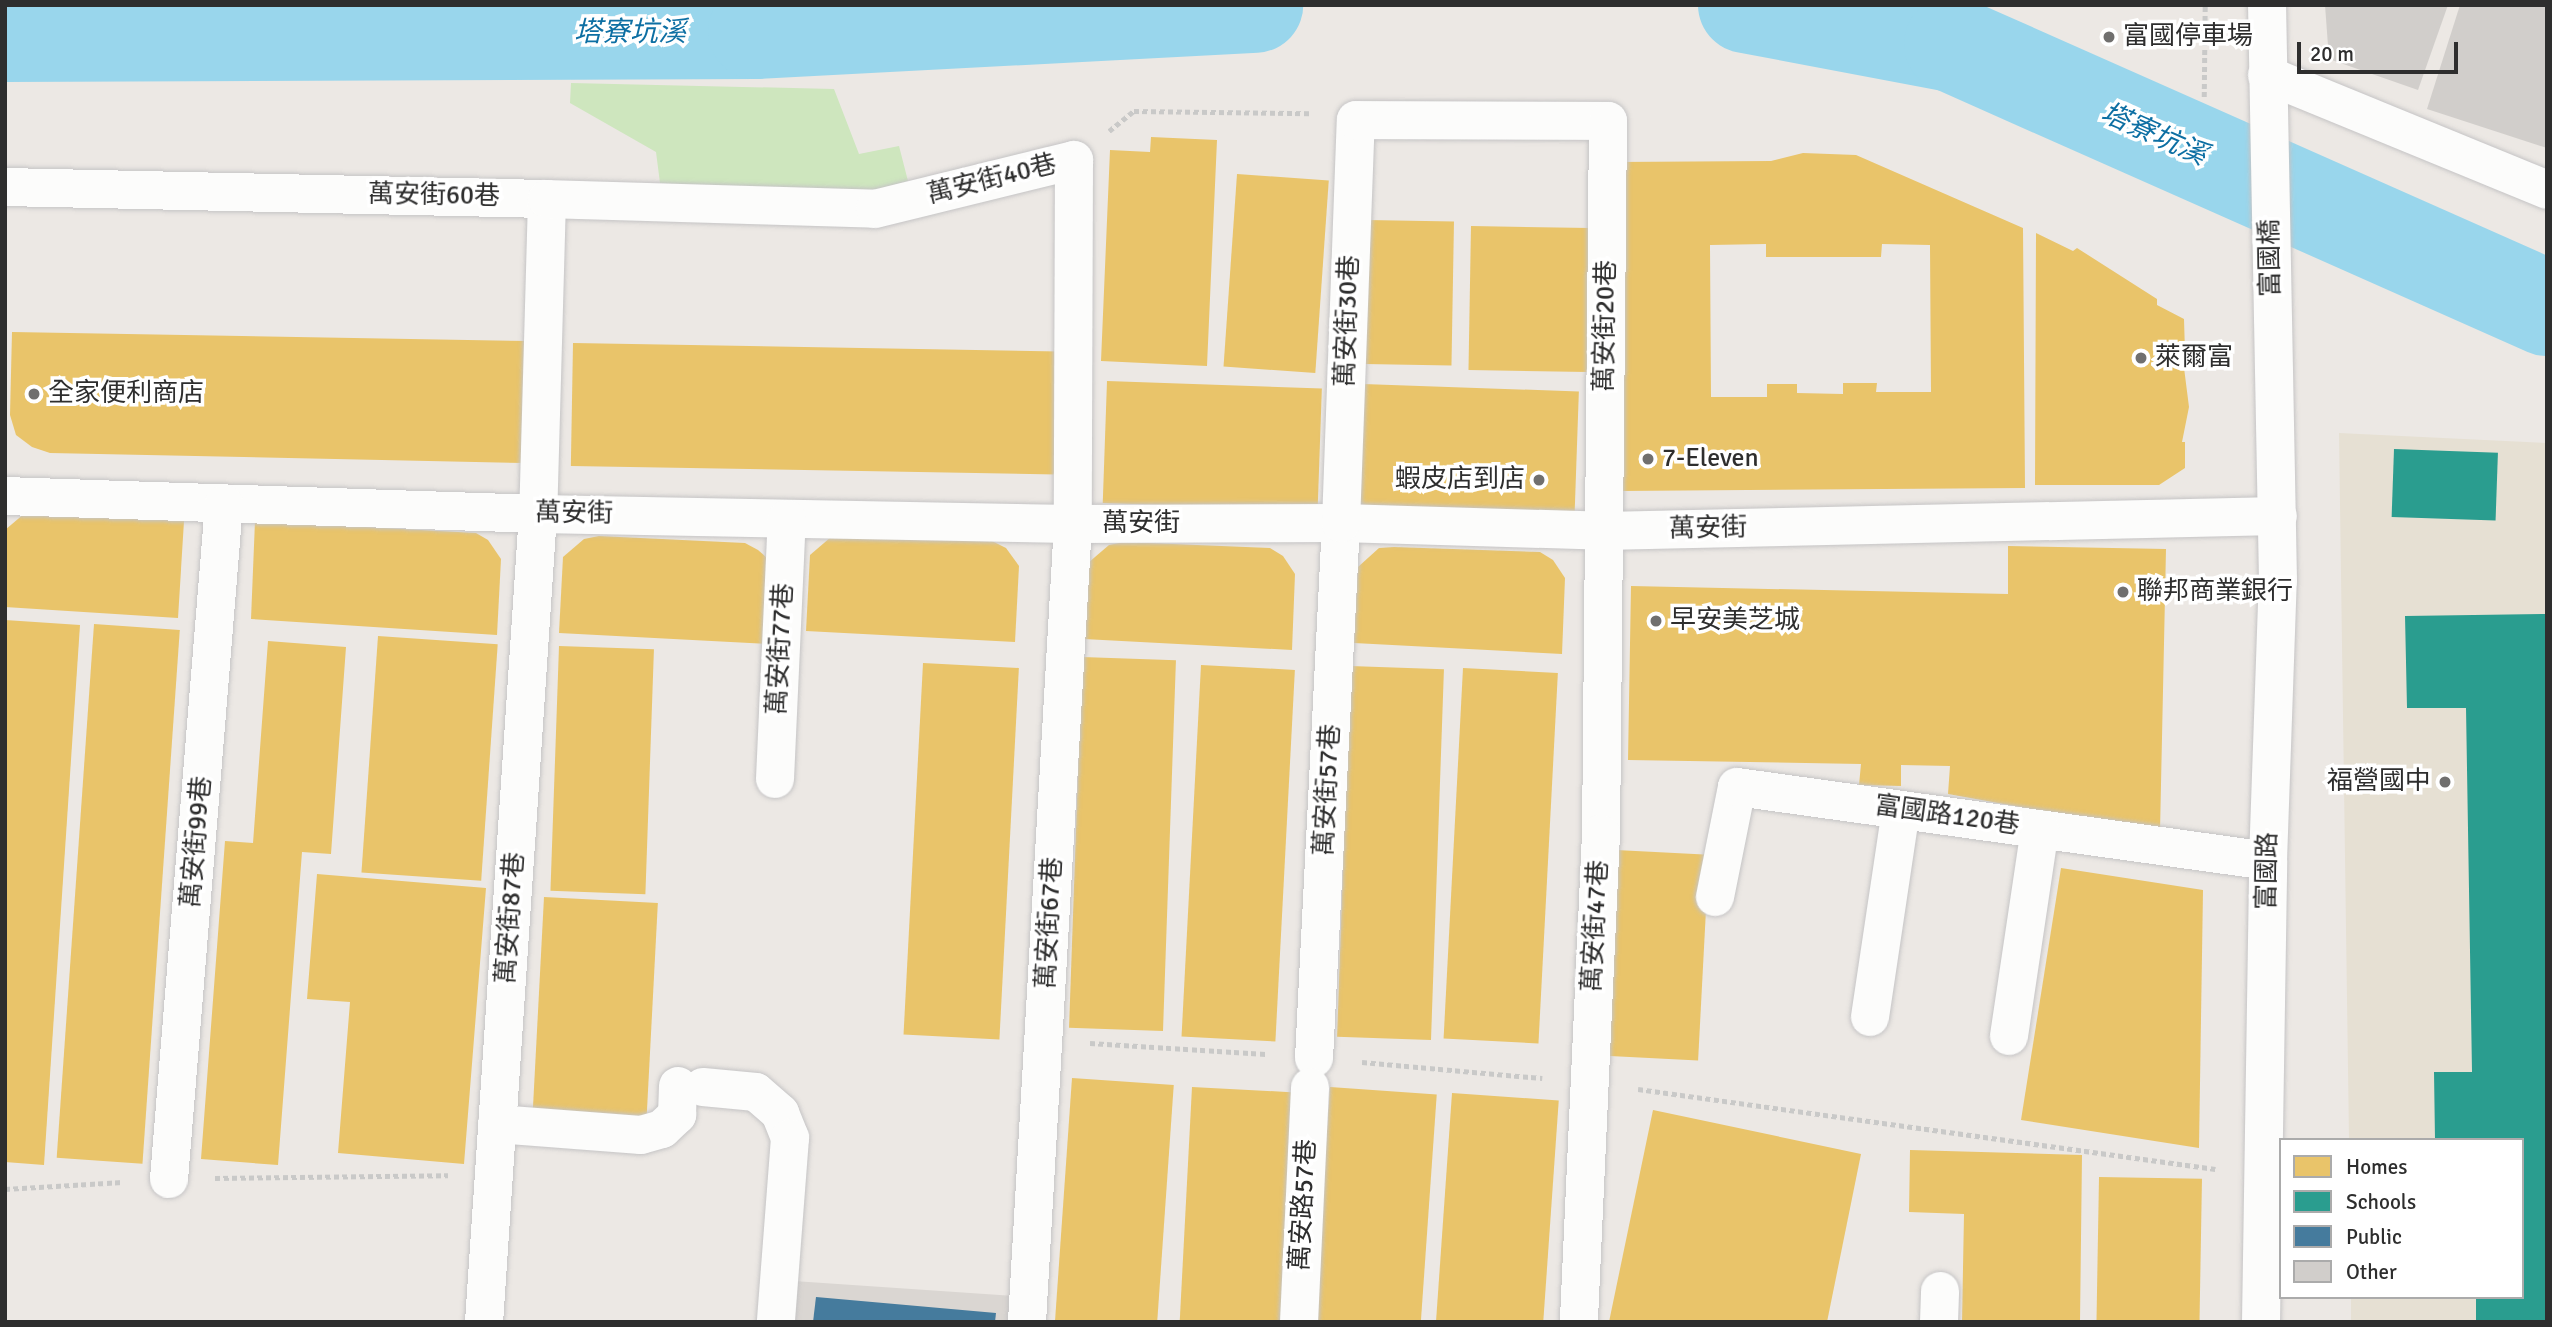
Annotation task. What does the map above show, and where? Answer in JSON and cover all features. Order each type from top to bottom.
[{"type":"street","points":[[2267,5],[2267,85],[2547,190]]},
{"type":"street","name":"富國橋","points":[[2267,85],[2275,419]]},
{"type":"street","name":"萬安街20巷","points":[[1356,120],[1608,121],[1604,531]]},
{"type":"street","name":"萬安街30巷","points":[[1341,523],[1356,120]]},
{"type":"street","name":"萬安街40巷","points":[[547,199],[875,209],[1074,160],[1073,524]]},
{"type":"street","name":"萬安街60巷","points":[[5,187],[547,199]]},
{"type":"street","points":[[538,514],[547,199]]},
{"type":"street","name":"富國路","points":[[2261,1322],[2268,861],[2278,516],[2275,419]]},
{"type":"street","name":"萬安街","points":[[5,496],[538,514],[1073,524],[1341,523],[1604,531],[2278,516]]},
{"type":"street","name":"萬安街99巷","points":[[169,1179],[224,504]]},
{"type":"street","name":"萬安街87巷","points":[[484,1322],[538,514]]},
{"type":"street","name":"萬安街77巷","points":[[775,779],[787,519]]},
{"type":"street","name":"萬安街57巷","points":[[1312,1072],[1341,523]]},
{"type":"street","name":"萬安街67巷","points":[[1027,1322],[1073,524]]},
{"type":"street","name":"萬安街47巷","points":[[1578,1322],[1601,834],[1604,531]]},
{"type":"street","name":"富國路120巷","points":[[1715,897],[1737,787],[2268,861]]},
{"type":"street","points":[[1870,1017],[1901,810]]},
{"type":"street","points":[[2010,1036],[2040,829]]},
{"type":"street","name":"萬安路57巷","points":[[1299,1322],[1312,1072]]},
{"type":"street","points":[[497,1124],[641,1135],[662,1129],[677,1115],[690,1086],[756,1092],[780,1113],[790,1138],[776,1322]]},
{"type":"path","points":[[2204,97],[2205,5]]},
{"type":"path","points":[[1074,160],[1134,111],[1297,111],[1356,120]]},
{"type":"path","points":[[1588,1082],[2263,1176]]},
{"type":"path","points":[[5,1189],[169,1179],[495,1175]]},
{"type":"shaded area","name":"福營國中","points":[[2339,433],[2547,443],[2547,1322],[2351,1322],[2351,1299],[2524,1299],[2524,1138],[2349,1138]]},
{"type":"shaded area","points":[[779,1280],[1029,1297],[1027,1322],[776,1322]]},
{"type":"green space","points":[[571,83],[834,89],[859,154],[899,146],[908,181],[871,191],[781,195],[660,183],[656,152],[570,103]]},
{"type":"building: Homes","points":[[1151,137],[1217,140],[1207,366],[1101,361],[1110,150],[1150,152]]},
{"type":"building: Homes","points":[[1803,153],[1856,155],[2023,228],[2025,488],[1620,491],[1616,162],[1771,161]],"holes":[[[1766,244],[1766,257],[1881,257],[1882,244],[1930,245],[1931,392],[1876,392],[1877,383],[1843,383],[1843,394],[1797,393],[1797,384],[1767,384],[1767,397],[1711,397],[1710,245]]]},
{"type":"building: Homes","points":[[1237,174],[1329,180],[1315,373],[1224,367]]},
{"type":"building: Homes","points":[[1367,220],[1454,222],[1451,365],[1364,364]]},
{"type":"building: Homes","points":[[1471,226],[1590,228],[1587,372],[1468,370]]},
{"type":"building: Homes","points":[[2036,233],[2073,251],[2077,248],[2157,299],[2157,305],[2184,319],[2185,352],[2182,352],[2189,407],[2182,442],[2185,442],[2185,468],[2159,485],[2035,485]]},
{"type":"building: Homes","points":[[12,332],[529,341],[525,463],[50,453],[32,447],[16,435],[10,415]]},
{"type":"building: Homes","points":[[573,343],[1059,351],[1057,474],[571,466]]},
{"type":"building: Homes","points":[[1107,381],[1322,389],[1318,510],[1103,503]]},
{"type":"building: Homes","points":[[1363,384],[1579,392],[1575,512],[1359,505]]},
{"type":"building: Homes","points":[[25,513],[184,521],[178,618],[5,607],[5,530]]},
{"type":"building: Homes","points":[[255,521],[476,533],[488,540],[501,559],[497,635],[251,619]]},
{"type":"building: Homes","points":[[599,536],[745,543],[758,550],[767,558],[767,644],[559,633],[563,557],[584,539]]},
{"type":"building: Homes","points":[[831,537],[992,541],[1006,548],[1019,566],[1015,642],[806,631],[810,555]]},
{"type":"building: Homes","points":[[1124,542],[1270,548],[1283,556],[1295,574],[1292,650],[1084,639],[1088,563],[1109,545]]},
{"type":"building: Homes","points":[[2008,546],[2166,549],[2160,832],[1948,794],[1950,766],[1901,765],[1901,786],[1859,785],[1861,764],[1628,760],[1631,586],[2008,594]]},
{"type":"building: Homes","points":[[1379,548],[1540,552],[1553,560],[1565,578],[1562,654],[1354,643],[1358,567]]},
{"type":"building: Homes","points":[[5,620],[80,625],[44,1165],[5,1162]]},
{"type":"building: Homes","points":[[94,624],[180,630],[142,1164],[57,1158]]},
{"type":"building: Homes","points":[[378,636],[498,644],[481,881],[361,872]]},
{"type":"building: Homes","points":[[268,641],[346,647],[331,854],[302,852],[278,1165],[201,1159],[225,841],[253,843]]},
{"type":"building: Homes","points":[[559,646],[654,649],[645,894],[550,891]]},
{"type":"building: Homes","points":[[1082,657],[1176,660],[1163,1031],[1069,1028]]},
{"type":"building: Homes","points":[[923,663],[1019,668],[999,1040],[904,1034]]},
{"type":"building: Homes","points":[[1201,665],[1295,670],[1275,1041],[1182,1036]]},
{"type":"building: Homes","points":[[1350,666],[1444,669],[1431,1040],[1337,1037]]},
{"type":"building: Homes","points":[[1463,668],[1558,673],[1538,1043],[1444,1038]]},
{"type":"building: Homes","points":[[1616,850],[1709,855],[1698,1061],[1605,1056]]},
{"type":"building: Homes","points":[[2061,868],[2203,890],[2199,1148],[2021,1120]]},
{"type":"building: Homes","points":[[317,874],[486,888],[464,1164],[338,1153],[350,1002],[307,999]]},
{"type":"building: Homes","points":[[544,897],[658,903],[646,1122],[533,1116]]},
{"type":"building: Homes","points":[[1072,1078],[1174,1085],[1157,1322],[1055,1321]]},
{"type":"building: Homes","points":[[1192,1087],[1295,1092],[1283,1322],[1180,1322]]},
{"type":"building: Homes","points":[[1330,1087],[1437,1094],[1421,1322],[1314,1321]]},
{"type":"building: Homes","points":[[1452,1093],[1559,1100],[1543,1322],[1436,1321]]},
{"type":"building: Homes","points":[[1653,1110],[1861,1154],[1827,1322],[1609,1322]]},
{"type":"building: Homes","points":[[1910,1150],[2082,1155],[2080,1322],[1962,1322],[1964,1214],[1909,1212]]},
{"type":"building: Homes","points":[[2099,1177],[2202,1179],[2199,1322],[2096,1322]]},
{"type":"building: Schools","points":[[2394,449],[2498,453],[2496,521],[2392,517]]},
{"type":"building: Schools","points":[[2547,614],[2547,1322],[2476,1322],[2476,1299],[2524,1299],[2524,1138],[2435,1138],[2434,1072],[2472,1072],[2466,708],[2407,708],[2405,616]]},
{"type":"building: Public","points":[[816,1297],[996,1313],[995,1322],[813,1322]]},
{"type":"building: Other","points":[[2325,5],[2448,5],[2418,90],[2329,59]]},
{"type":"building: Other","points":[[2460,5],[2547,5],[2547,148],[2427,109]]},
{"type":"waterway","name":"塔寮坑溪","points":[[5,34],[756,31],[1255,5]]},
{"type":"waterway","name":"塔寮坑溪","points":[[1746,5],[1952,44],[2547,308]]},
{"type":"place","name":"富國停車場","points":[[2109,37]]},
{"type":"place","name":"萊爾富","points":[[2141,358]]},
{"type":"place","name":"全家便利商店","points":[[34,394]]},
{"type":"place","name":"7-Eleven","points":[[1648,459]]},
{"type":"place","name":"蝦皮店到店","points":[[1539,480]]},
{"type":"place","name":"聯邦商業銀行","points":[[2123,592]]},
{"type":"place","name":"早安美芝城","points":[[1656,621]]},
{"type":"place","name":"福營國中","points":[[2445,782]]}]
